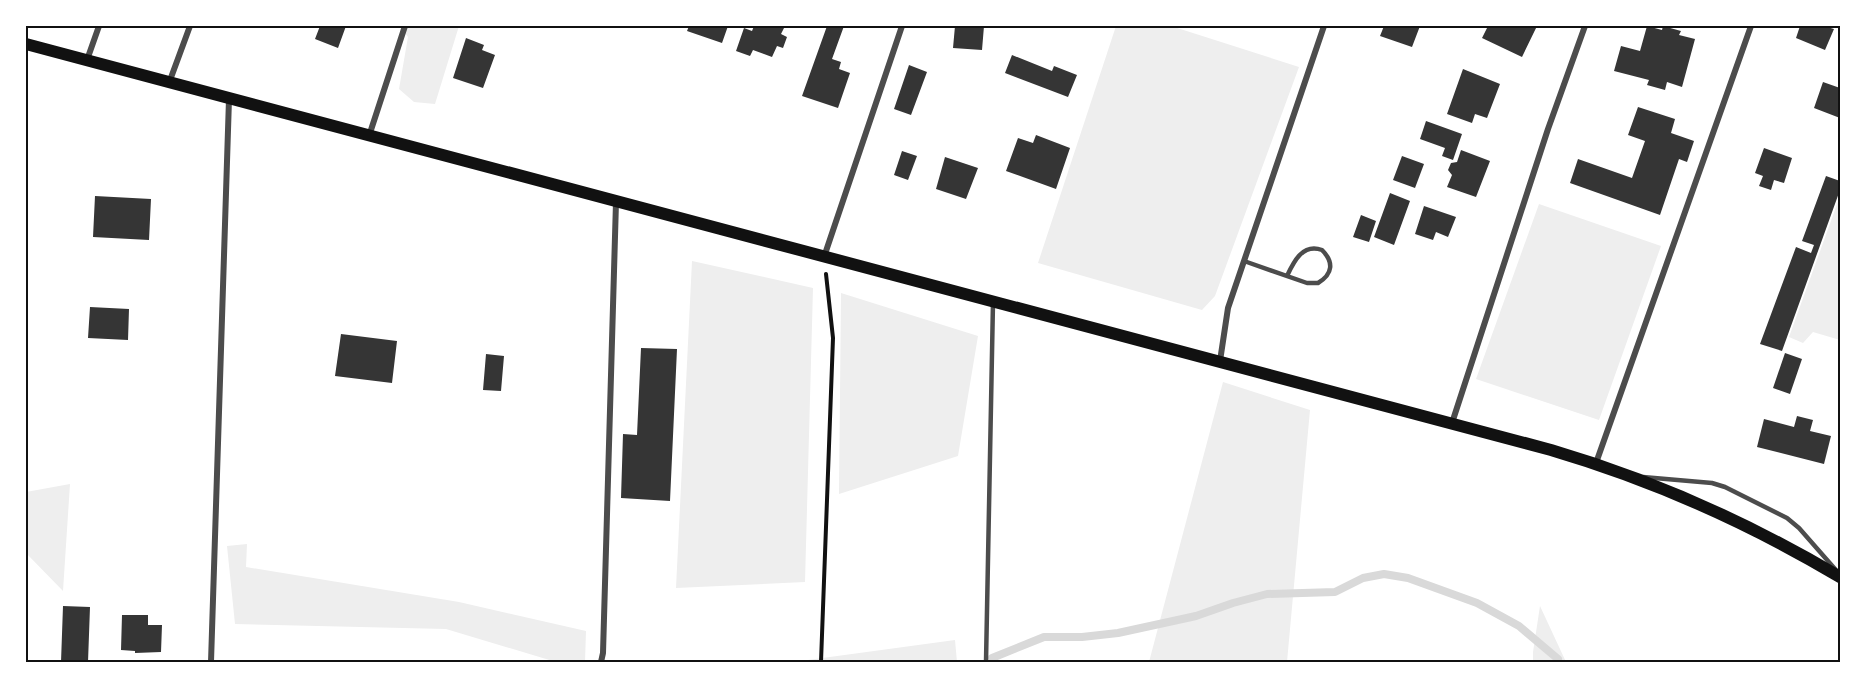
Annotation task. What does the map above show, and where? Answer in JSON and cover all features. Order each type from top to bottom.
[{"type":"main road","points":[[26,44],[1596,463],[1674,492],[1741,523],[1840,576]]},
{"type":"street","points":[[87,60],[99,26]]},
{"type":"street","points":[[169,83],[190,26]]},
{"type":"street","points":[[369,136],[405,26]]},
{"type":"street","points":[[824,257],[902,26]]},
{"type":"street","points":[[1220,361],[1228,308],[1324,26]]},
{"type":"street","points":[[1452,423],[1548,129],[1585,26]]},
{"type":"street","points":[[1596,463],[1751,26]]},
{"type":"street","points":[[211,663],[229,99]]},
{"type":"street","points":[[601,663],[616,202]]},
{"type":"lane","points":[[1244,261],[1307,283],[1318,283],[1330,274],[1329,257],[1322,250],[1309,249],[1300,255],[1287,276]]},
{"type":"lane","points":[[986,663],[993,302]]},
{"type":"lane","points":[[1631,476],[1725,486],[1787,518],[1799,528],[1840,576]]},
{"type":"path","points":[[820,663],[833,338],[824,257]]},
{"type":"shaded area","points":[[400,26],[459,26],[435,104],[414,102],[399,89],[408,37]]},
{"type":"shaded area","points":[[1116,26],[1171,26],[1299,67],[1215,296],[1202,310],[1038,263]]},
{"type":"shaded area","points":[[1840,196],[1840,340],[1813,332],[1803,343],[1789,337]]},
{"type":"shaded area","points":[[1539,204],[1661,246],[1599,420],[1476,379]]},
{"type":"shaded area","points":[[692,261],[813,288],[805,582],[676,588]]},
{"type":"shaded area","points":[[841,293],[978,336],[958,456],[839,494]]},
{"type":"shaded area","points":[[1223,382],[1310,410],[1287,662],[1149,662]]},
{"type":"shaded area","points":[[70,484],[63,591],[26,553],[26,492]]},
{"type":"shaded area","points":[[247,544],[246,567],[459,602],[586,631],[585,662],[556,662],[446,629],[235,624],[227,546]]},
{"type":"shaded area","points":[[1540,606],[1566,662],[1533,662]]},
{"type":"shaded area","points":[[955,640],[957,662],[793,662]]},
{"type":"building","points":[[320,26],[346,26],[338,48],[315,39]]},
{"type":"building","points":[[689,26],[728,26],[722,43],[687,31]]},
{"type":"building","points":[[754,26],[785,26],[781,34],[787,37],[783,48],[777,46],[772,57],[753,50],[750,56],[736,51],[744,28],[752,31]]},
{"type":"building","points":[[827,26],[844,26],[832,59],[841,62],[839,69],[850,73],[838,108],[802,96]]},
{"type":"building","points":[[955,26],[984,26],[982,50],[953,48]]},
{"type":"building","points":[[1384,26],[1420,26],[1412,47],[1380,36]]},
{"type":"building","points":[[1488,26],[1537,26],[1522,57],[1482,38]]},
{"type":"building","points":[[1647,26],[1662,30],[1663,26],[1681,31],[1679,35],[1695,39],[1682,87],[1667,82],[1665,90],[1647,85],[1649,80],[1614,71],[1621,46],[1640,51]]},
{"type":"building","points":[[1800,26],[1824,26],[1834,29],[1825,50],[1796,38]]},
{"type":"building","points":[[466,38],[484,45],[482,50],[495,55],[483,88],[453,78]]},
{"type":"building","points":[[1012,55],[1052,71],[1054,66],[1077,75],[1068,97],[1005,73]]},
{"type":"building","points":[[909,65],[927,72],[911,115],[894,109]]},
{"type":"building","points":[[1463,69],[1500,84],[1487,118],[1475,114],[1472,123],[1447,114]]},
{"type":"building","points":[[1823,82],[1840,88],[1840,118],[1814,108]]},
{"type":"building","points":[[1638,107],[1675,119],[1671,133],[1694,141],[1687,162],[1679,159],[1660,215],[1570,183],[1578,159],[1632,178],[1645,141],[1628,135]]},
{"type":"building","points":[[1426,121],[1462,134],[1453,160],[1442,156],[1445,148],[1420,139]]},
{"type":"building","points":[[1036,135],[1070,148],[1056,189],[1006,171],[1018,138],[1033,143]]},
{"type":"building","points":[[1764,148],[1792,158],[1784,183],[1774,180],[1771,190],[1759,186],[1763,176],[1755,173]]},
{"type":"building","points":[[1461,150],[1490,161],[1476,197],[1447,187],[1452,175],[1448,170],[1451,163],[1457,162]]},
{"type":"building","points":[[902,151],[917,156],[908,180],[894,175]]},
{"type":"building","points":[[1402,156],[1424,164],[1415,188],[1393,180]]},
{"type":"building","points":[[945,157],[978,168],[966,199],[936,189]]},
{"type":"building","points":[[1826,176],[1840,181],[1840,190],[1782,351],[1760,344],[1796,247],[1811,253],[1814,245],[1802,241]]},
{"type":"building","points":[[1390,193],[1410,201],[1394,245],[1374,237]]},
{"type":"building","points":[[95,196],[151,199],[149,240],[93,237]]},
{"type":"building","points":[[1424,206],[1456,217],[1448,237],[1436,232],[1433,240],[1415,234]]},
{"type":"building","points":[[1361,215],[1376,221],[1369,242],[1353,237]]},
{"type":"building","points":[[90,307],[129,309],[128,340],[88,338]]},
{"type":"building","points":[[341,334],[397,341],[392,383],[335,376]]},
{"type":"building","points":[[641,348],[677,349],[670,501],[621,498],[623,434],[637,435]]},
{"type":"building","points":[[1785,353],[1802,359],[1790,394],[1773,388]]},
{"type":"building","points":[[486,354],[504,356],[501,391],[483,390]]},
{"type":"building","points":[[1797,416],[1813,420],[1810,431],[1831,436],[1824,464],[1757,447],[1764,419],[1794,427]]},
{"type":"building","points":[[63,606],[90,607],[88,662],[61,662]]},
{"type":"building","points":[[122,615],[148,615],[148,625],[162,625],[161,652],[135,653],[135,651],[121,650]]},
{"type":"waterway","points":[[992,658],[1044,637],[1082,637],[1118,633],[1196,616],[1267,594],[1335,592],[1363,578],[1384,574],[1408,578],[1477,603],[1519,626],[1558,659]]}]
